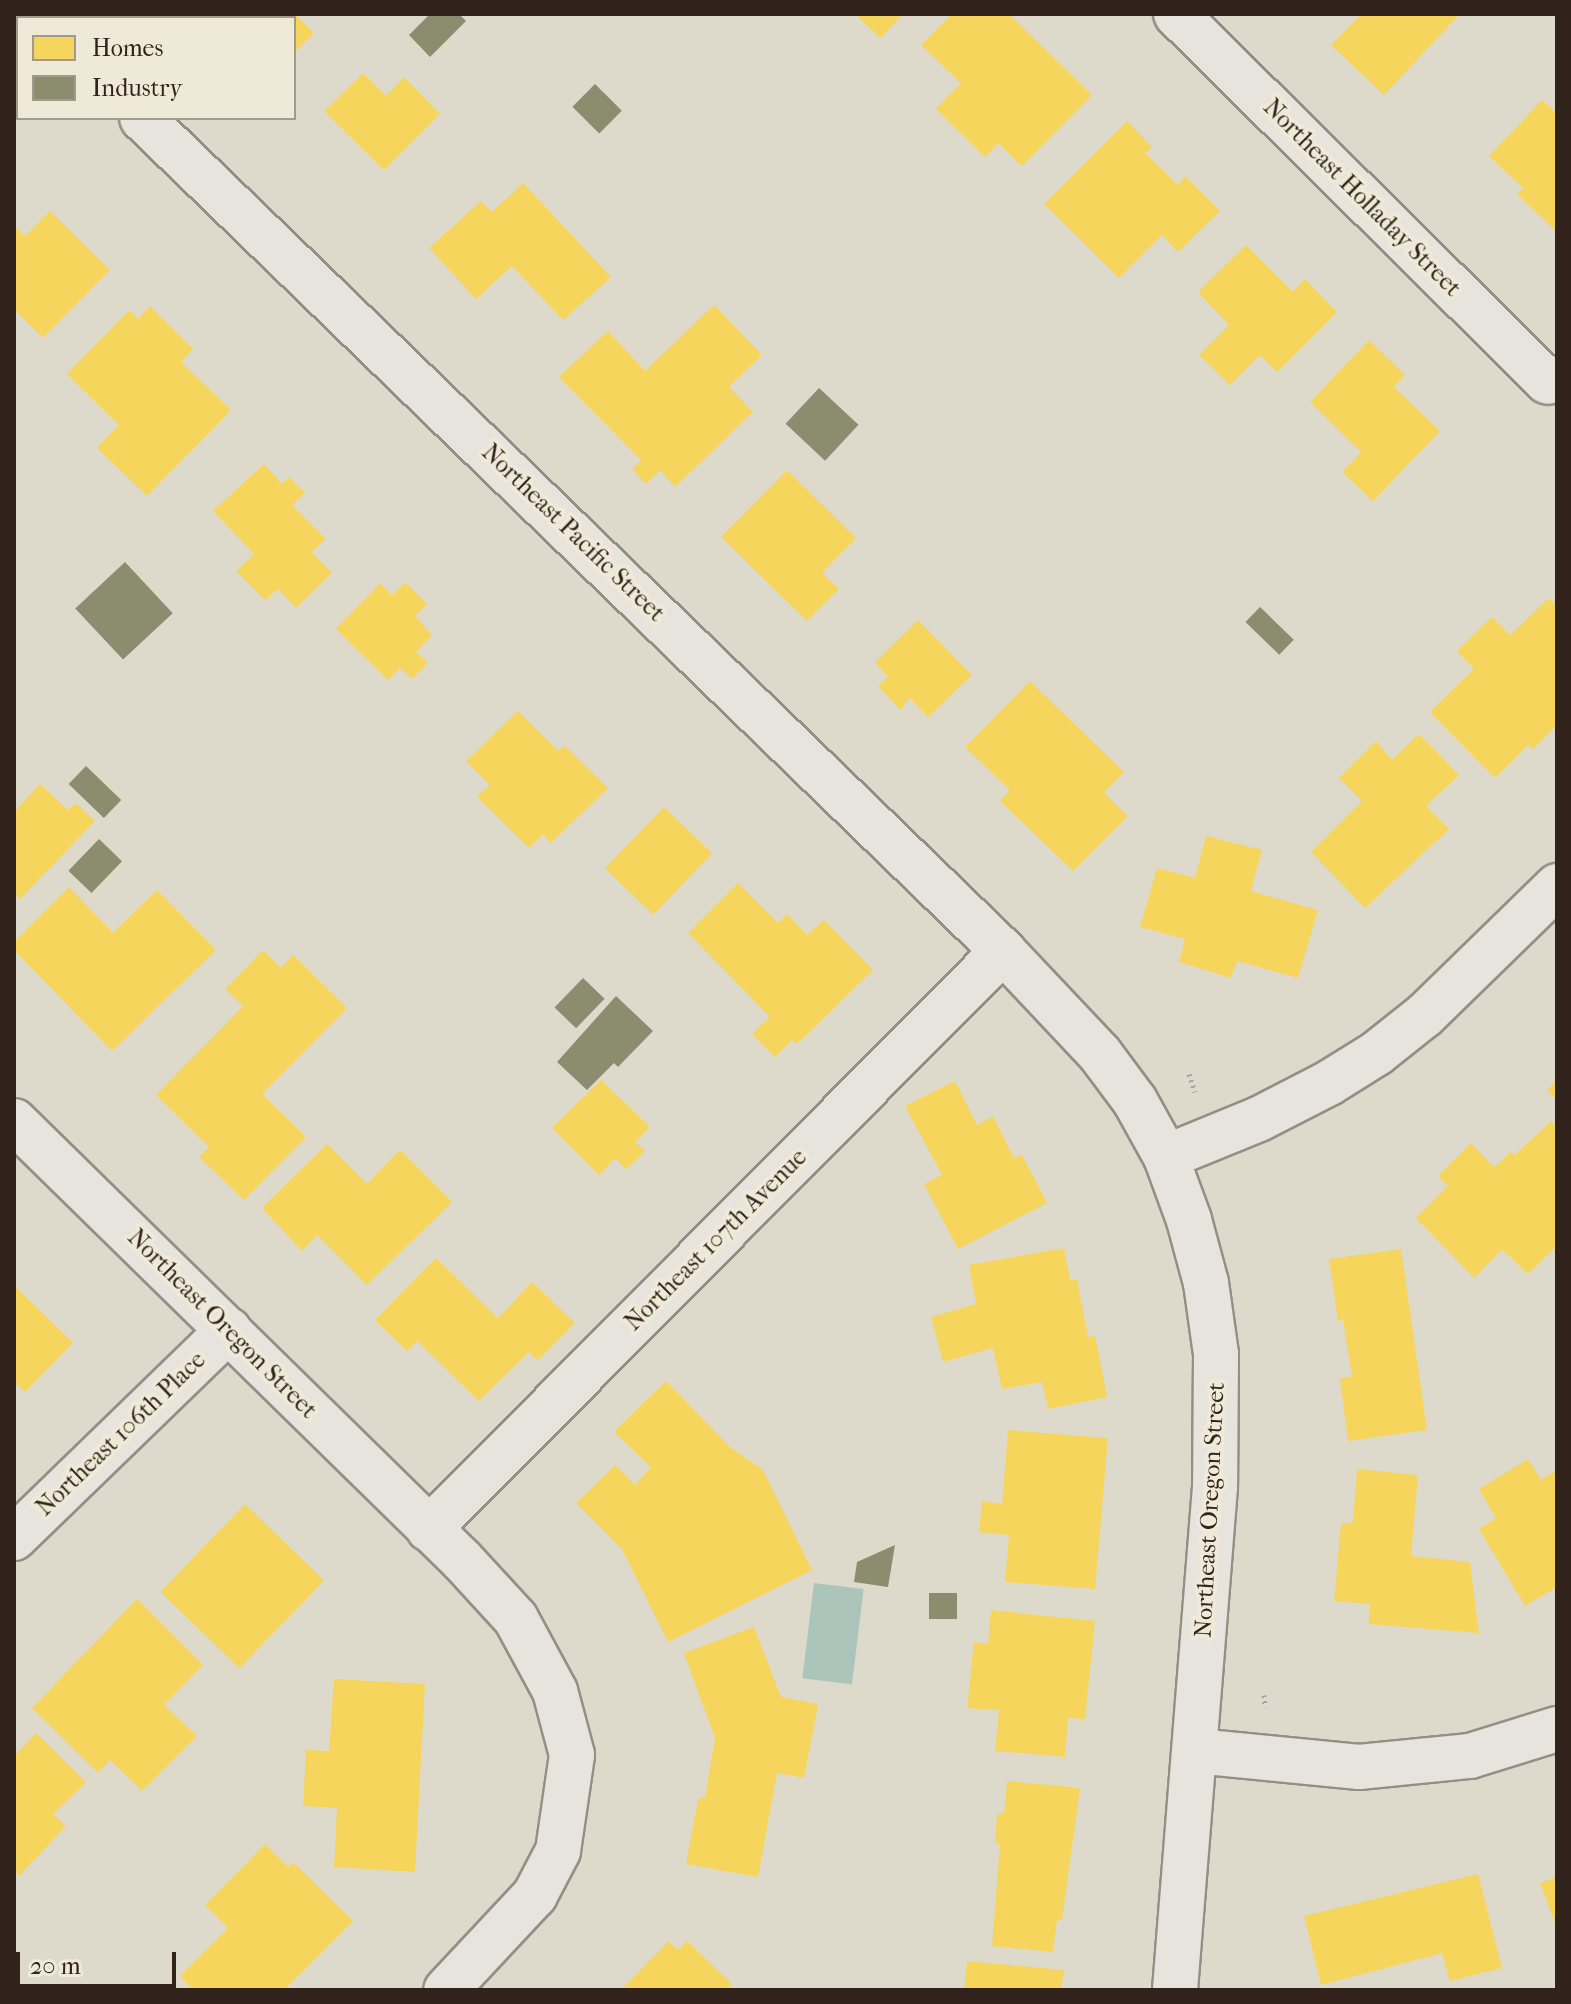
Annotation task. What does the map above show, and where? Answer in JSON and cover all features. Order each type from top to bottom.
[{"type":"street","name":"Northeast Holladay Street","points":[[1176,14],[1548,382]]},
{"type":"street","name":"Northeast Pacific Street","points":[[144,120],[1003,951]]},
{"type":"street","points":[[1166,1157],[1259,1119],[1329,1083],[1377,1053],[1425,1015],[1557,886]]},
{"type":"street","name":"Northeast Oregon Street","points":[[1003,951],[1100,1054],[1135,1101],[1166,1157],[1189,1220],[1206,1283],[1216,1354],[1215,1487],[1175,1990]]},
{"type":"street","name":"Northeast 107th Avenue","points":[[429,1529],[1003,951]]},
{"type":"street","name":"Northeast Oregon Street","points":[[14,1121],[229,1330],[516,1619],[555,1691],[572,1755],[558,1851],[535,1895],[446,1990]]},
{"type":"street","name":"Northeast 106th Place","points":[[14,1538],[229,1330]]},
{"type":"street","points":[[1196,1751],[1359,1767],[1470,1756],[1557,1729]]},
{"type":"path","points":[[1189,1074],[1195,1092]]},
{"type":"path","points":[[1264,1695],[1265,1712]]},
{"type":"shaded area","points":[[814,1583],[864,1589],[852,1684],[802,1678]]},
{"type":"building: Homes","points":[[295,14],[314,33],[296,51],[296,16],[226,16]]},
{"type":"building: Homes","points":[[855,14],[903,14],[880,38]]},
{"type":"building: Homes","points":[[952,14],[1009,14],[1092,95],[1022,166],[998,143],[985,157],[936,109],[961,83],[921,45]]},
{"type":"building: Homes","points":[[1361,14],[1460,14],[1384,95],[1331,45]]},
{"type":"building: Homes","points":[[363,73],[386,96],[404,77],[440,114],[384,170],[324,111]]},
{"type":"building: Homes","points":[[1542,100],[1557,114],[1557,232],[1517,194],[1523,188],[1489,156]]},
{"type":"building: Homes","points":[[1127,121],[1152,147],[1145,153],[1178,185],[1185,176],[1220,211],[1178,252],[1162,235],[1119,278],[1044,204]]},
{"type":"building: Homes","points":[[523,183],[611,277],[563,320],[512,266],[476,299],[429,248],[481,201],[492,212]]},
{"type":"building: Homes","points":[[50,211],[110,270],[43,338],[14,309],[14,226],[25,236]]},
{"type":"building: Homes","points":[[1246,245],[1293,292],[1305,279],[1337,312],[1277,372],[1260,355],[1230,385],[1199,355],[1229,325],[1198,292]]},
{"type":"building: Homes","points":[[714,305],[762,355],[729,387],[753,412],[675,487],[660,470],[646,484],[632,469],[641,460],[559,377],[608,331],[645,371]]},
{"type":"building: Homes","points":[[150,306],[193,349],[181,362],[231,410],[147,496],[97,448],[119,425],[67,374],[129,310],[138,319]]},
{"type":"building: Homes","points":[[1369,340],[1405,375],[1394,387],[1440,431],[1373,501],[1342,472],[1361,452],[1310,402]]},
{"type":"building: Homes","points":[[264,464],[282,484],[289,477],[305,493],[292,505],[326,539],[311,552],[332,573],[296,608],[278,589],[265,600],[236,571],[254,554],[213,511]]},
{"type":"building: Homes","points":[[787,470],[856,538],[822,573],[839,589],[807,621],[721,537]]},
{"type":"building: Homes","points":[[405,582],[427,604],[415,616],[432,635],[416,652],[428,663],[412,679],[400,668],[388,680],[336,629],[380,583],[392,595]]},
{"type":"building: Homes","points":[[1549,598],[1557,606],[1557,725],[1533,749],[1528,745],[1495,778],[1430,712],[1474,669],[1457,651],[1492,617],[1510,635]]},
{"type":"building: Homes","points":[[918,620],[972,675],[928,717],[910,698],[900,710],[878,686],[888,677],[875,662]]},
{"type":"building: Homes","points":[[1030,681],[1124,772],[1104,793],[1128,816],[1073,871],[1000,801],[1010,790],[965,747]]},
{"type":"building: Homes","points":[[518,711],[558,751],[565,746],[608,788],[551,843],[543,834],[529,848],[477,797],[490,785],[466,761]]},
{"type":"building: Homes","points":[[1419,734],[1459,775],[1426,806],[1449,829],[1365,908],[1311,852],[1362,801],[1339,778],[1376,741],[1392,760]]},
{"type":"building: Homes","points":[[40,784],[68,810],[76,803],[95,821],[20,899],[14,894],[14,812]]},
{"type":"building: Homes","points":[[664,807],[712,854],[653,915],[605,868]]},
{"type":"building: Homes","points":[[1206,836],[1262,850],[1251,891],[1318,910],[1298,978],[1237,961],[1231,978],[1179,962],[1185,939],[1140,927],[1157,868],[1195,878]]},
{"type":"building: Homes","points":[[738,883],[778,923],[787,914],[807,935],[824,920],[873,970],[797,1044],[792,1040],[775,1057],[752,1034],[770,1017],[688,933]]},
{"type":"building: Homes","points":[[69,887],[113,933],[157,890],[216,950],[112,1051],[14,950],[14,942]]},
{"type":"building: Homes","points":[[263,950],[281,968],[293,955],[347,1008],[262,1094],[306,1137],[244,1200],[199,1157],[209,1147],[156,1095],[243,1006],[225,989]]},
{"type":"building: Homes","points":[[601,1080],[650,1127],[635,1142],[645,1151],[626,1169],[615,1158],[599,1175],[552,1128]]},
{"type":"building: Homes","points":[[1557,1080],[1557,1100],[1547,1090]]},
{"type":"building: Homes","points":[[955,1081],[977,1125],[993,1116],[1014,1158],[1022,1155],[1047,1203],[958,1249],[924,1184],[942,1175],[905,1106]]},
{"type":"building: Homes","points":[[1551,1121],[1557,1127],[1557,1246],[1528,1274],[1502,1249],[1474,1278],[1416,1218],[1448,1186],[1438,1176],[1471,1143],[1494,1167],[1511,1152],[1515,1155]]},
{"type":"building: Homes","points":[[327,1144],[367,1184],[400,1150],[452,1202],[367,1285],[317,1235],[302,1251],[262,1208]]},
{"type":"building: Homes","points":[[1064,1248],[1070,1280],[1077,1279],[1088,1337],[1095,1336],[1107,1397],[1048,1409],[1042,1382],[1002,1389],[993,1348],[943,1362],[931,1317],[976,1304],[969,1265]]},
{"type":"building: Homes","points":[[1401,1249],[1427,1430],[1348,1441],[1340,1379],[1352,1376],[1343,1320],[1338,1321],[1329,1259]]},
{"type":"building: Homes","points":[[436,1258],[498,1318],[532,1282],[575,1323],[538,1360],[529,1352],[479,1401],[417,1341],[407,1351],[375,1320]]},
{"type":"building: Homes","points":[[14,1285],[73,1343],[25,1392],[17,1384],[14,1387]]},
{"type":"building: Homes","points":[[666,1381],[731,1448],[763,1470],[812,1570],[668,1642],[622,1549],[576,1503],[615,1465],[635,1485],[651,1467],[614,1432]]},
{"type":"building: Homes","points":[[1008,1430],[1108,1438],[1095,1589],[1005,1582],[1009,1535],[979,1532],[982,1501],[1002,1504]]},
{"type":"building: Homes","points":[[1528,1459],[1541,1480],[1557,1470],[1557,1587],[1525,1606],[1479,1529],[1496,1518],[1479,1489]]},
{"type":"building: Homes","points":[[1357,1469],[1418,1475],[1411,1556],[1470,1562],[1479,1633],[1369,1624],[1370,1604],[1334,1601],[1341,1524],[1353,1522]]},
{"type":"building: Homes","points":[[245,1504],[324,1580],[239,1668],[160,1592]]},
{"type":"building: Homes","points":[[137,1599],[203,1665],[164,1705],[197,1736],[142,1791],[110,1760],[98,1773],[32,1708]]},
{"type":"building: Homes","points":[[991,1610],[1095,1621],[1085,1719],[1068,1718],[1065,1757],[995,1751],[999,1710],[967,1708],[974,1642],[988,1644]]},
{"type":"building: Homes","points":[[754,1627],[781,1697],[818,1704],[804,1778],[777,1773],[758,1877],[686,1864],[698,1799],[705,1797],[715,1738],[684,1653]]},
{"type":"building: Homes","points":[[334,1679],[425,1684],[415,1872],[334,1867],[337,1808],[303,1806],[306,1750],[329,1751]]},
{"type":"building: Homes","points":[[36,1733],[86,1782],[53,1814],[66,1826],[19,1876],[14,1869],[14,1756]]},
{"type":"building: Homes","points":[[1007,1781],[1080,1788],[1062,1920],[1057,1920],[1053,1952],[992,1946],[1000,1844],[995,1843],[997,1813],[1004,1813]]},
{"type":"building: Homes","points":[[265,1844],[288,1867],[293,1862],[353,1921],[284,1990],[193,1990],[180,1976],[228,1928],[205,1905]]},
{"type":"building: Homes","points":[[1478,1874],[1502,1968],[1450,1981],[1442,1953],[1321,1985],[1304,1916]]},
{"type":"building: Homes","points":[[1557,1877],[1557,1928],[1540,1883]]},
{"type":"building: Homes","points":[[669,1941],[678,1950],[687,1941],[732,1984],[726,1990],[621,1990]]},
{"type":"building: Homes","points":[[967,1961],[1064,1970],[1061,1990],[964,1990]]},
{"type":"building: Industry","points":[[430,14],[459,14],[466,21],[430,57],[409,35]]},
{"type":"building: Industry","points":[[595,84],[622,111],[599,133],[572,107]]},
{"type":"building: Industry","points":[[819,388],[858,425],[825,461],[786,424]]},
{"type":"building: Industry","points":[[125,562],[173,613],[123,660],[75,608]]},
{"type":"building: Industry","points":[[1260,607],[1294,640],[1279,655],[1245,622]]},
{"type":"building: Industry","points":[[86,766],[121,800],[104,818],[69,784]]},
{"type":"building: Industry","points":[[99,839],[122,861],[91,893],[68,871]]},
{"type":"building: Industry","points":[[583,978],[605,999],[576,1028],[555,1007]]},
{"type":"building: Industry","points":[[616,996],[653,1031],[618,1067],[614,1063],[587,1090],[557,1062]]},
{"type":"building: Industry","points":[[895,1545],[888,1587],[854,1582],[857,1562]]},
{"type":"building: Industry","points":[[929,1593],[957,1593],[957,1619],[929,1619]]}]
